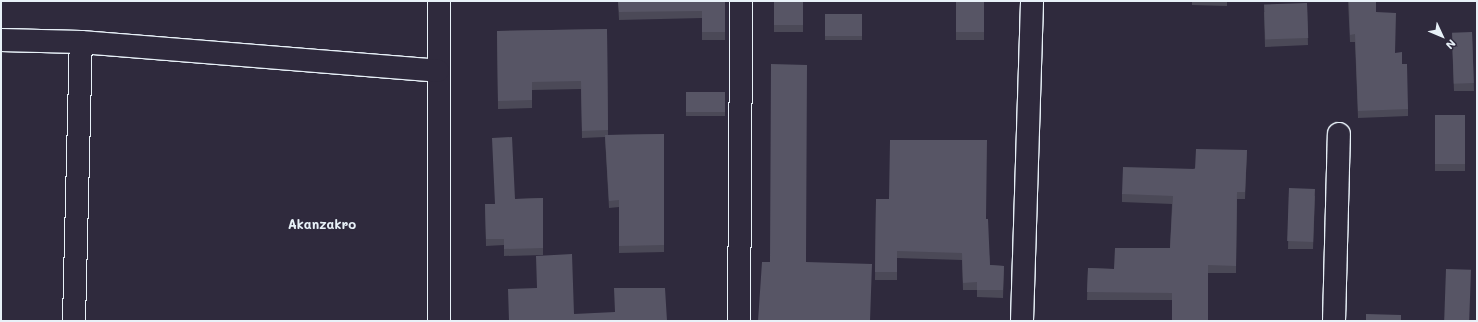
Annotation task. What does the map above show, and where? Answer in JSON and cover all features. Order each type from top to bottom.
[{"type":"street","points":[[439,1],[439,321]]},
{"type":"street","points":[[739,321],[741,1]]},
{"type":"street","points":[[1022,321],[1032,1]]},
{"type":"street","points":[[1,40],[81,42],[438,71]]},
{"type":"street","points":[[74,321],[81,42]]},
{"type":"street","points":[[1334,321],[1339,134]]},
{"type":"building","points":[[618,1],[725,1],[725,32],[702,32],[702,11],[619,12]]},
{"type":"building","points":[[774,1],[803,1],[803,25],[774,25]]},
{"type":"building","points":[[956,1],[984,1],[984,32],[956,32]]},
{"type":"building","points":[[1349,1],[1376,1],[1376,12],[1396,13],[1395,53],[1402,52],[1402,64],[1407,64],[1408,109],[1358,111],[1355,34],[1350,35]]},
{"type":"building","points":[[1307,3],[1308,38],[1265,39],[1264,5]]},
{"type":"building","points":[[825,14],[862,14],[862,36],[825,36]]},
{"type":"building","points":[[607,29],[608,130],[582,131],[581,81],[532,82],[532,100],[498,101],[497,31]]},
{"type":"building","points":[[1472,32],[1474,83],[1454,84],[1452,33]]},
{"type":"building","points":[[771,64],[807,65],[806,262],[872,264],[870,321],[758,321],[762,262],[770,262]]},
{"type":"building","points":[[686,92],[725,92],[725,112],[686,112]]},
{"type":"building","points":[[1435,115],[1465,115],[1465,164],[1435,164]]},
{"type":"building","points":[[664,134],[664,245],[619,246],[619,200],[609,201],[605,135]]},
{"type":"building","points":[[512,137],[515,199],[543,198],[543,248],[504,249],[504,239],[486,239],[485,204],[495,204],[492,138]]},
{"type":"building","points":[[890,140],[987,140],[986,219],[988,219],[990,265],[1004,266],[1003,290],[977,290],[977,282],[963,283],[962,253],[897,251],[897,272],[875,272],[876,199],[889,199]]},
{"type":"building","points":[[1196,149],[1247,150],[1245,192],[1237,192],[1236,266],[1208,265],[1208,321],[1172,321],[1172,293],[1087,292],[1088,268],[1114,269],[1115,248],[1170,248],[1173,196],[1122,194],[1123,167],[1195,169]]},
{"type":"building","points":[[1289,188],[1315,189],[1313,242],[1287,241]]},
{"type":"building","points":[[572,254],[574,314],[615,312],[614,288],[665,288],[667,321],[509,321],[508,289],[537,288],[536,256]]},
{"type":"building","points":[[1446,269],[1471,270],[1469,321],[1444,321]]},
{"type":"building","points":[[1366,314],[1401,315],[1401,321],[1366,321]]},
{"type":"district","name":"Akanzakro","points":[[322,224]]}]
